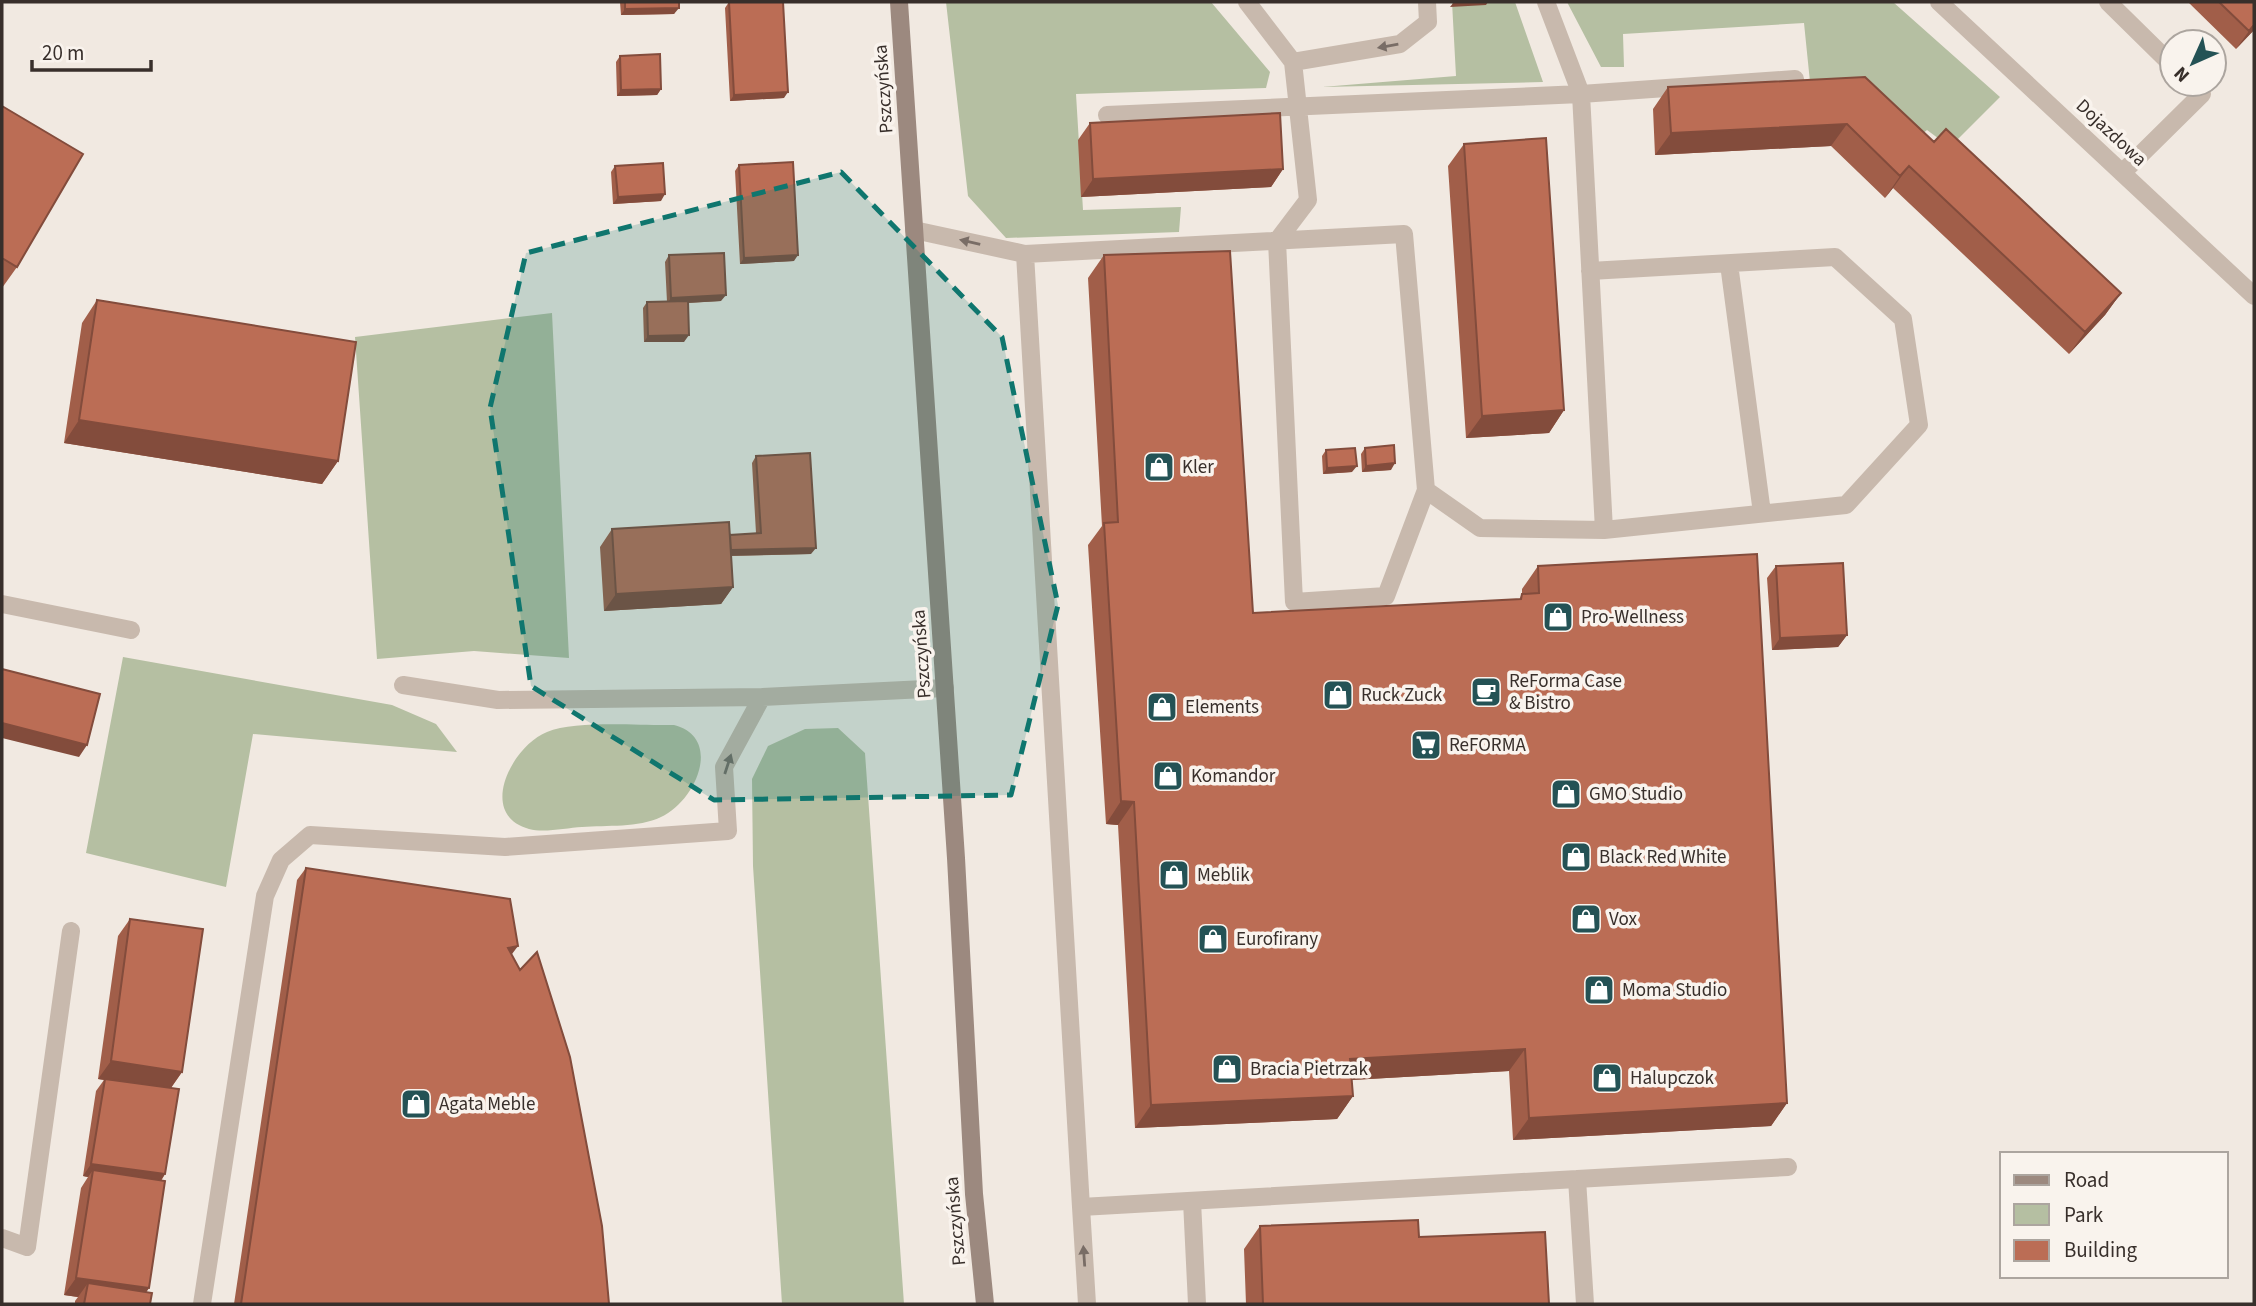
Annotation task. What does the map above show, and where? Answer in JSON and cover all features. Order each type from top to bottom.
[{"type":"main road","name":"Pszczyńska","points":[[899,2],[945,688],[974,1194],[985,1304]]},
{"type":"lane","points":[[914,230],[1025,254],[1277,241],[1404,234],[1426,490],[1386,596],[1294,602],[1277,241],[1308,200],[1293,62],[1247,2]]},
{"type":"lane","points":[[1293,62],[1400,44],[1428,22],[1427,2]]},
{"type":"lane","points":[[1546,2],[1581,94],[1604,530]]},
{"type":"lane","name":"Dojazdowa","points":[[1939,2],[2254,296]]},
{"type":"lane","points":[[2108,2],[2158,51]]},
{"type":"lane","points":[[1107,115],[1581,94],[1795,79]]},
{"type":"lane","points":[[2122,173],[2198,98]]},
{"type":"lane","points":[[1025,254],[1087,1304]]},
{"type":"lane","points":[[1426,490],[1480,528],[1604,530],[1846,505],[1919,425],[1903,319],[1835,257],[1590,271]]},
{"type":"lane","points":[[1730,264],[1762,513]]},
{"type":"lane","points":[[2,604],[131,630]]},
{"type":"lane","points":[[403,685],[498,700],[762,697],[945,688]]},
{"type":"lane","points":[[202,1304],[265,896],[281,860],[310,835],[505,847],[728,831],[724,767],[762,697]]},
{"type":"lane","points":[[2,1238],[27,1247],[71,931]]},
{"type":"lane","points":[[1081,1208],[1788,1167]]},
{"type":"lane","points":[[1577,1179],[1585,1304]]},
{"type":"lane","points":[[1192,1201],[1197,1304]]},
{"type":"highlighted area","points":[[841,172],[1002,337],[1058,605],[1011,795],[714,800],[531,686],[490,408],[526,253]]},
{"type":"green space","points":[[946,2],[1211,2],[1270,72],[1266,88],[1076,94],[1083,210],[1181,207],[1179,232],[1006,238],[968,196]]},
{"type":"green space","points":[[1452,2],[1515,2],[1543,82],[1322,87],[1456,76]]},
{"type":"green space","points":[[1567,2],[1893,2],[2000,97],[1950,147],[1927,130],[1914,141],[1810,82],[1804,23],[1623,34],[1624,67],[1601,67]]},
{"type":"green space","points":[[552,313],[569,658],[474,651],[377,659],[355,337]]},
{"type":"green space","points":[[123,657],[392,705],[436,724],[457,752],[253,734],[226,887],[86,853]]},
{"type":"green space","points":[[591,725],[674,725],[689,732],[698,743],[701,756],[693,785],[673,809],[661,817],[632,824],[541,831],[529,829],[513,821],[505,809],[502,795],[512,764],[534,739],[547,732]]},
{"type":"green space","points":[[838,728],[865,753],[904,1304],[782,1304],[753,866],[752,779],[768,746],[805,729]]},
{"type":"building","points":[[625,2],[679,2],[679,8],[625,9]]},
{"type":"building","points":[[729,2],[783,2],[788,92],[734,95]]},
{"type":"building","points":[[2219,2],[2254,2],[2254,25],[2249,31]]},
{"type":"building","points":[[660,54],[661,89],[621,90],[620,56]]},
{"type":"building","points":[[1865,77],[1934,142],[1946,129],[2121,293],[2085,332],[1909,166],[1900,176],[1847,124],[1671,133],[1668,87]]},
{"type":"building","points":[[2,106],[83,154],[17,267],[2,258]]},
{"type":"building","points":[[1280,113],[1283,169],[1093,179],[1090,123]]},
{"type":"building","points":[[1546,138],[1564,410],[1482,416],[1464,144]]},
{"type":"building","points":[[793,162],[798,255],[744,258],[739,165]]},
{"type":"building","points":[[663,163],[665,194],[618,197],[615,166]]},
{"type":"building","name":"ReFORMA","points":[[1230,251],[1253,613],[1521,599],[1522,594],[1539,593],[1538,566],[1757,554],[1787,1103],[1529,1118],[1525,1049],[1350,1059],[1353,1096],[1151,1105],[1134,802],[1121,801],[1104,523],[1118,522],[1104,255]]},
{"type":"building","points":[[724,253],[726,295],[671,298],[669,255]]},
{"type":"building","points":[[97,300],[356,342],[338,461],[79,420]]},
{"type":"building","points":[[688,301],[689,335],[648,336],[647,302]]},
{"type":"building","points":[[1394,445],[1395,463],[1366,466],[1365,448]]},
{"type":"building","points":[[1355,448],[1357,466],[1327,468],[1326,450]]},
{"type":"building","points":[[810,453],[816,548],[731,550],[730,535],[761,533],[756,456]]},
{"type":"building","points":[[729,522],[733,587],[616,594],[612,529]]},
{"type":"building","points":[[1843,563],[1847,635],[1780,638],[1776,566]]},
{"type":"building","points":[[2,669],[100,694],[87,745],[2,723]]},
{"type":"building","name":"Agata Meble","points":[[306,868],[510,899],[518,946],[508,948],[520,970],[537,952],[570,1057],[602,1226],[609,1304],[241,1304]]},
{"type":"building","points":[[130,919],[203,929],[182,1072],[111,1061]]},
{"type":"building","points":[[105,1079],[179,1089],[165,1174],[91,1164]]},
{"type":"building","points":[[93,1170],[165,1181],[149,1288],[76,1278]]},
{"type":"building","points":[[1418,1220],[1419,1237],[1545,1232],[1549,1304],[1263,1304],[1260,1226]]},
{"type":"building","points":[[88,1283],[152,1293],[150,1304],[84,1304]]},
{"type":"place","name":"Kler","points":[[1159,467]]},
{"type":"place","name":"Pro-Wellness","points":[[1558,617]]},
{"type":"place","name":"ReForma Case & Bistro","points":[[1486,692]]},
{"type":"place","name":"Ruck Zuck","points":[[1338,695]]},
{"type":"place","name":"Elements","points":[[1162,707]]},
{"type":"place","name":"ReFORMA","points":[[1426,745]]},
{"type":"place","name":"Komandor","points":[[1168,776]]},
{"type":"place","name":"GMO Studio","points":[[1566,794]]},
{"type":"place","name":"Black Red White","points":[[1576,857]]},
{"type":"place","name":"Meblik","points":[[1174,875]]},
{"type":"place","name":"Vox","points":[[1586,919]]},
{"type":"place","name":"Eurofirany","points":[[1213,939]]},
{"type":"place","name":"Moma Studio","points":[[1599,990]]},
{"type":"place","name":"Bracia Pietrzak","points":[[1227,1069]]},
{"type":"place","name":"Halupczok","points":[[1607,1078]]},
{"type":"place","name":"Agata Meble","points":[[416,1104]]}]
